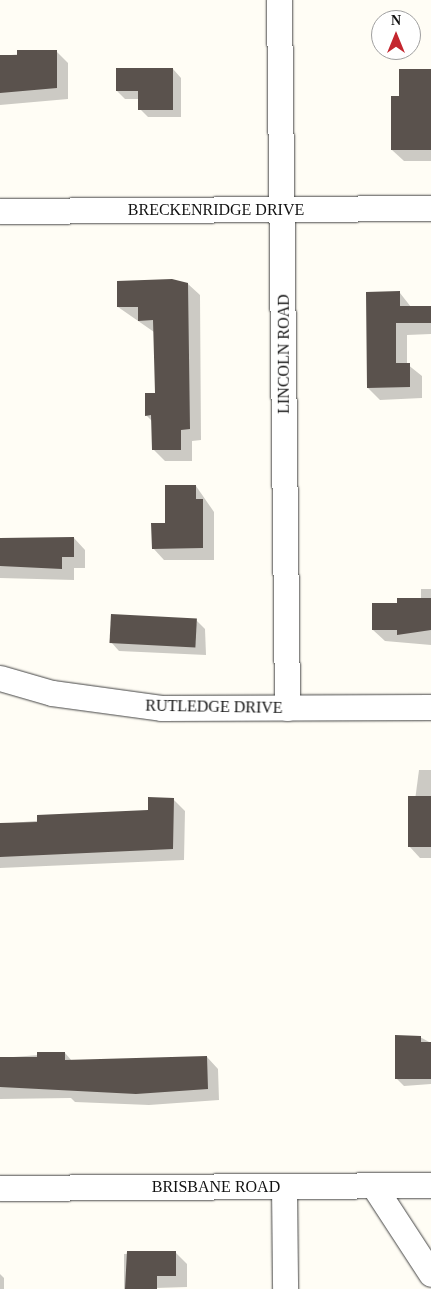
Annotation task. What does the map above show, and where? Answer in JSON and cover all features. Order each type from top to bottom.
[{"type":"street","name":"LINCOLN ROAD","points":[[279,0],[283,209],[287,708]]},
{"type":"street","name":"BRECKENRIDGE DRIVE","points":[[0,211],[431,208]]},
{"type":"street","name":"RUTLEDGE DRIVE","points":[[0,678],[52,693],[117,704],[287,708],[431,707]]},
{"type":"street","points":[[373,1185],[431,1274]]},
{"type":"street","name":"BRISBANE ROAD","points":[[0,1188],[431,1185]]},
{"type":"street","points":[[284,1186],[285,1289]]},
{"type":"building","points":[[17,50],[57,50],[57,88],[0,93],[0,55],[17,55]]},
{"type":"building","points":[[116,68],[173,68],[173,110],[138,110],[138,91],[116,91]]},
{"type":"building","points":[[399,69],[431,69],[431,150],[391,150],[391,96],[399,96]]},
{"type":"building","points":[[172,279],[188,283],[190,429],[181,430],[181,450],[152,450],[151,415],[145,416],[145,393],[155,393],[153,320],[138,321],[138,307],[117,307],[117,281]]},
{"type":"building","points":[[400,291],[400,306],[431,306],[431,323],[396,323],[396,363],[410,363],[410,387],[367,388],[366,292]]},
{"type":"building","points":[[165,485],[196,485],[196,499],[203,499],[203,548],[152,549],[151,523],[165,523]]},
{"type":"building","points":[[74,537],[74,557],[62,557],[62,569],[0,566],[0,538]]},
{"type":"building","points":[[397,598],[431,598],[431,630],[397,635],[397,630],[372,630],[372,603],[397,603]]},
{"type":"building","points":[[111,614],[197,619],[195,647],[109,643]]},
{"type":"building","points":[[408,796],[431,796],[431,847],[408,847]]},
{"type":"building","points":[[148,797],[174,798],[173,849],[0,857],[0,823],[37,822],[37,815],[148,810]]},
{"type":"building","points":[[395,1035],[421,1036],[421,1042],[431,1042],[431,1079],[395,1079]]},
{"type":"building","points":[[37,1052],[65,1052],[65,1060],[207,1056],[208,1089],[136,1094],[0,1087],[0,1057],[37,1057]]},
{"type":"building","points":[[127,1251],[176,1251],[176,1276],[157,1276],[157,1289],[125,1289]]}]
